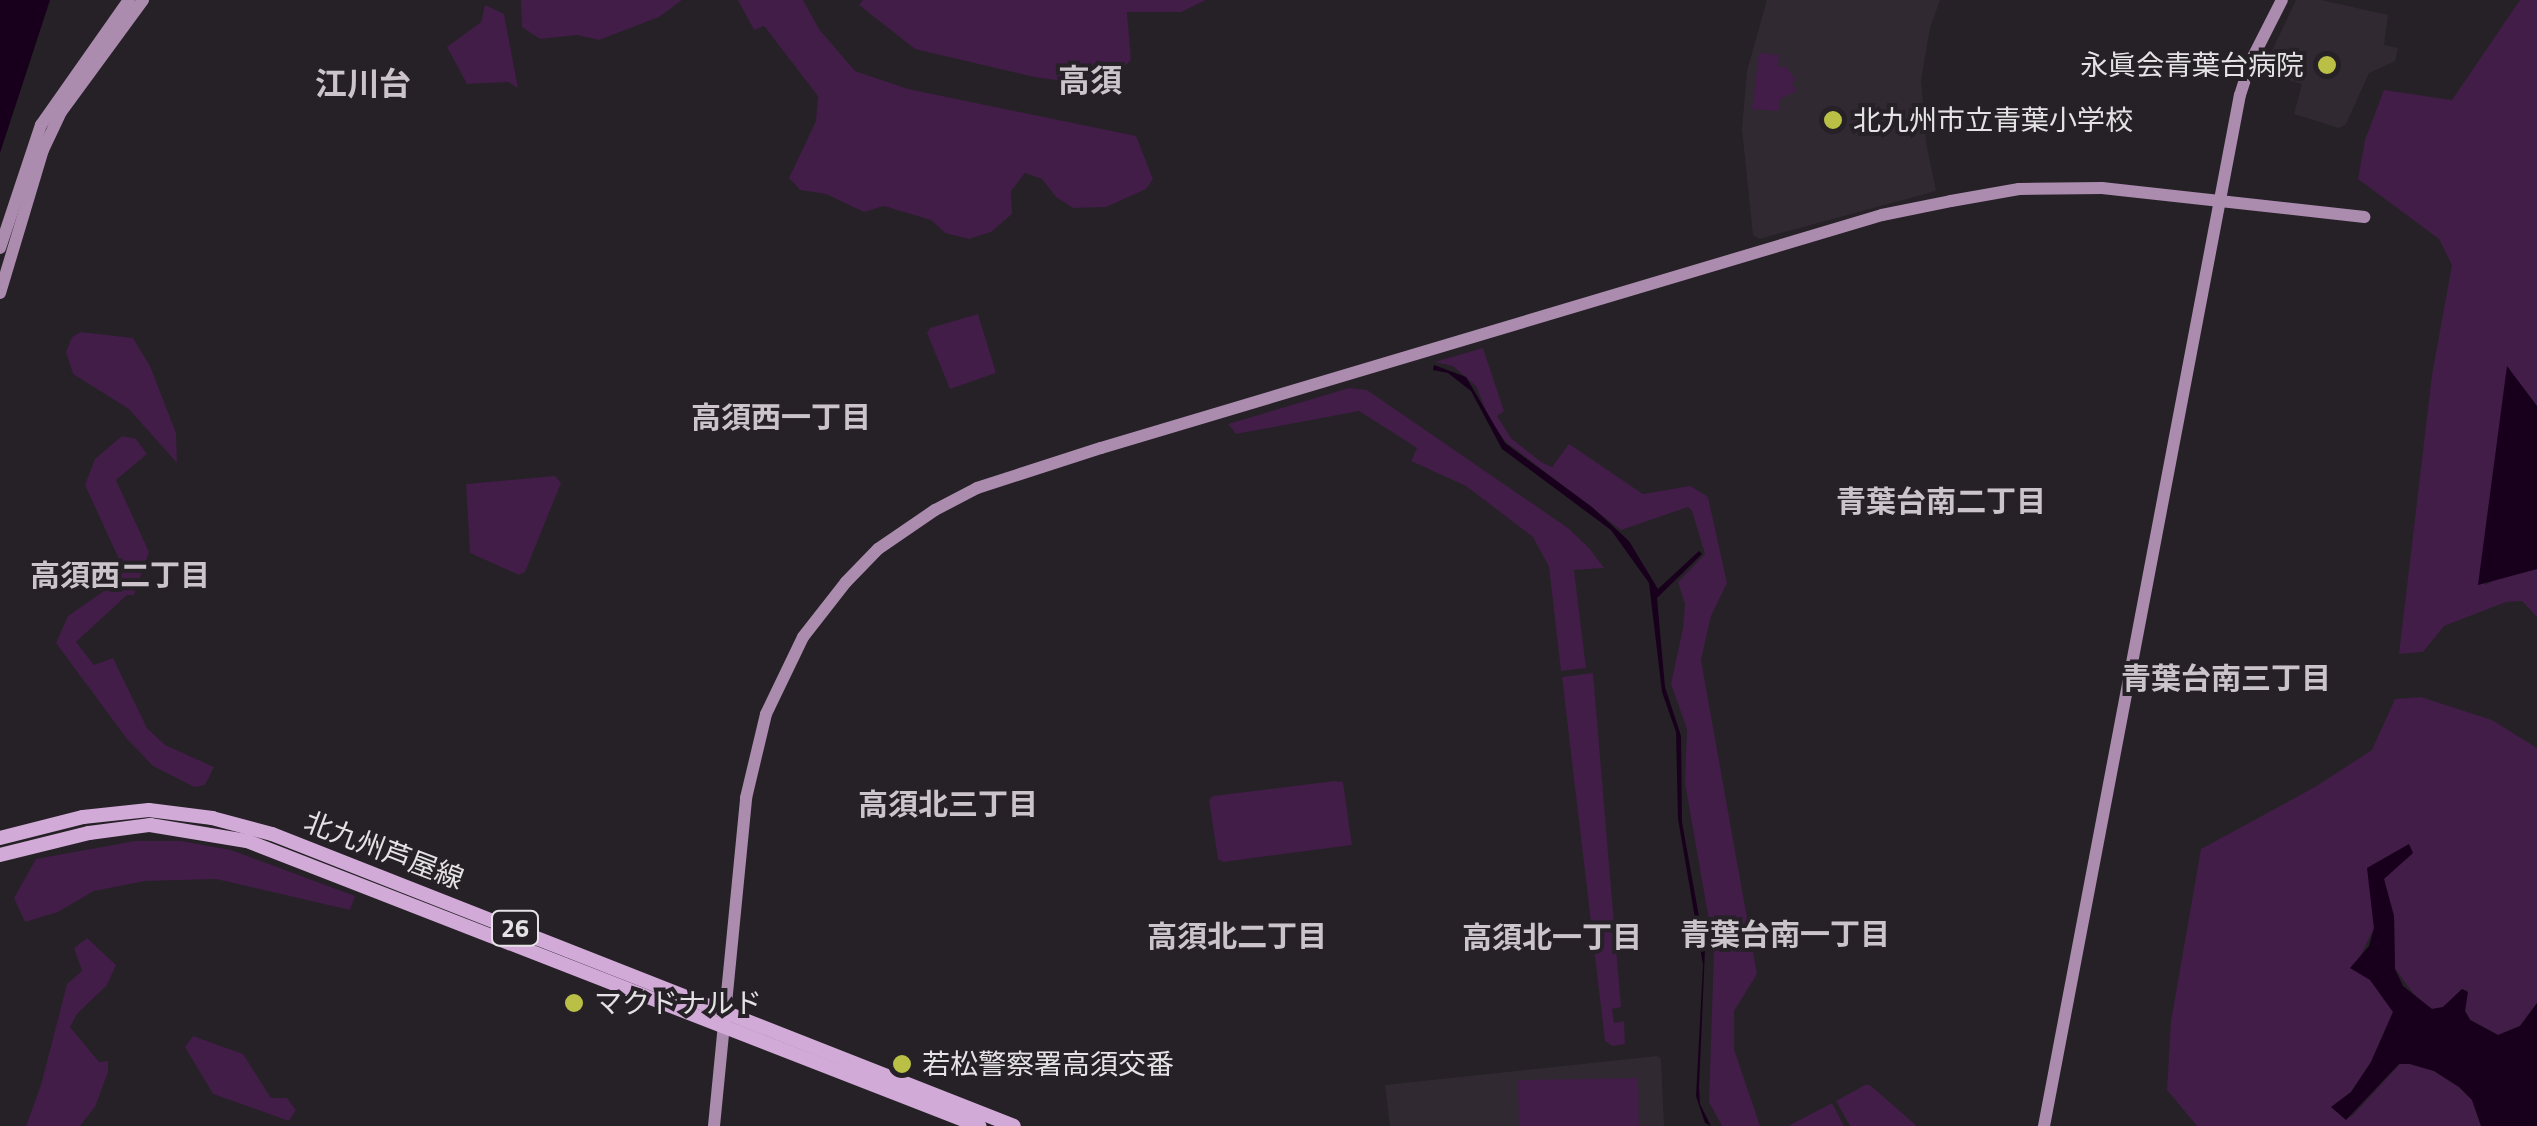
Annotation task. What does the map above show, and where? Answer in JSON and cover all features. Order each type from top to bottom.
[{"type":"main road","name":"北九州芦屋線","points":[[0,838],[83,818],[149,810],[212,818],[290,841],[1014,1126]]},
{"type":"main road","name":"北九州芦屋線","points":[[0,855],[89,832],[150,825],[247,841],[517,944],[726,1031],[979,1126]]},
{"type":"street","points":[[0,248],[40,125],[129,0]]},
{"type":"street","points":[[0,293],[43,150],[61,112],[144,0]]},
{"type":"street","points":[[2044,1126],[2240,95],[2251,61],[2282,0]]},
{"type":"street","points":[[714,1126],[746,798],[754,754],[782,673],[846,582],[878,549],[935,510],[1031,470],[1882,215],[2019,189],[2102,188],[2364,217]]},
{"type":"shaded area","points":[[0,0],[50,0],[0,153]]},
{"type":"shaded area","points":[[521,0],[682,0],[659,17],[599,40],[577,35],[540,39],[522,27]]},
{"type":"shaded area","points":[[738,0],[803,0],[819,29],[855,71],[908,89],[1136,136],[1153,179],[1146,189],[1106,207],[1073,208],[1056,197],[1042,179],[1025,173],[1011,191],[1012,214],[991,232],[969,239],[945,233],[931,220],[884,206],[864,212],[826,194],[800,190],[789,178],[816,121],[818,96],[764,26],[754,30]]},
{"type":"shaded area","points":[[863,0],[1206,0],[1181,12],[1127,12],[1131,60],[1110,80],[1093,85],[1034,77],[915,49],[859,5]]},
{"type":"shaded area","name":"北九州市立青葉小学校","points":[[1767,0],[1940,0],[1930,28],[1921,80],[1926,142],[1936,191],[1759,239],[1753,235],[1742,129],[1747,71]]},
{"type":"shaded area","name":"永眞会青葉台病院","points":[[2296,0],[2321,0],[2388,15],[2384,45],[2398,48],[2395,61],[2369,73],[2346,124],[2339,128],[2294,114],[2302,84],[2262,72]]},
{"type":"shaded area","points":[[2520,0],[2537,0],[2537,406],[2508,368],[2485,585],[2504,575],[2537,569],[2537,617],[2522,601],[2506,602],[2444,626],[2423,652],[2399,654],[2432,375],[2452,265],[2439,239],[2358,179],[2365,140],[2384,90],[2452,100]]},
{"type":"shaded area","points":[[485,5],[504,14],[518,88],[508,82],[467,84],[447,47],[481,22]]},
{"type":"shaded area","points":[[1759,53],[1779,55],[1778,66],[1786,67],[1796,80],[1792,84],[1797,91],[1779,100],[1779,111],[1752,109]]},
{"type":"shaded area","points":[[978,314],[996,373],[950,389],[927,333],[930,328]]},
{"type":"shaded area","points":[[81,332],[133,338],[150,366],[176,433],[177,463],[129,409],[73,374],[66,352],[72,337]]},
{"type":"shaded area","points":[[1483,348],[1504,411],[1497,416],[1511,438],[1541,462],[1552,467],[1569,444],[1643,494],[1690,486],[1708,497],[1727,583],[1711,616],[1701,660],[1757,974],[1734,1011],[1734,1049],[1760,1126],[1722,1126],[1709,1102],[1714,949],[1685,783],[1687,729],[1671,684],[1685,604],[1678,582],[1705,554],[1692,511],[1688,507],[1621,530],[1506,442],[1491,423],[1476,386],[1453,366],[1435,362]]},
{"type":"shaded area","points":[[1434,365],[1466,377],[1505,443],[1592,507],[1629,541],[1658,589],[1699,551],[1702,554],[1657,598],[1665,687],[1681,736],[1682,822],[1705,950],[1699,1087],[1700,1104],[1711,1126],[1705,1123],[1696,1096],[1703,965],[1678,819],[1676,732],[1662,692],[1649,583],[1611,530],[1502,449],[1471,391],[1448,373],[1433,370]]},
{"type":"shaded area","points":[[2507,366],[2537,406],[2537,569],[2478,585]]},
{"type":"shaded area","points":[[1349,388],[1367,390],[1568,528],[1590,549],[1604,568],[1574,570],[1586,668],[1561,671],[1549,567],[1533,537],[1466,486],[1411,461],[1417,448],[1359,411],[1236,434],[1228,424]]},
{"type":"shaded area","points":[[122,436],[136,439],[147,454],[116,480],[149,552],[134,595],[127,595],[76,642],[94,665],[113,658],[147,728],[165,745],[214,767],[205,785],[194,787],[153,766],[127,739],[56,643],[68,616],[104,591],[118,570],[118,557],[85,485],[95,459]]},
{"type":"shaded area","points":[[555,476],[561,483],[525,572],[519,575],[470,553],[466,484]]},
{"type":"shaded area","points":[[1593,673],[1621,1007],[1612,1009],[1614,1023],[1624,1021],[1625,1044],[1612,1046],[1605,1041],[1562,677]]},
{"type":"shaded area","points":[[2421,697],[2492,720],[2537,748],[2537,1003],[2520,1026],[2498,1035],[2471,1020],[2465,1011],[2467,991],[2462,989],[2443,1007],[2432,1009],[2419,1001],[2395,969],[2394,916],[2384,879],[2396,866],[2368,868],[2374,928],[2358,961],[2393,1012],[2371,1062],[2351,1092],[2332,1107],[2351,1117],[2400,1064],[2410,1064],[2434,1071],[2459,1087],[2472,1100],[2481,1126],[2197,1126],[2167,1090],[2171,1021],[2201,849],[2315,787],[2372,750],[2395,699]]},
{"type":"shaded area","points":[[1343,782],[1352,845],[1223,862],[1218,859],[1209,800],[1213,796]]},
{"type":"shaded area","points":[[135,841],[181,841],[231,850],[355,896],[350,910],[216,879],[145,881],[94,891],[58,912],[25,922],[14,898],[36,859]]},
{"type":"shaded area","points":[[2409,844],[2413,853],[2384,879],[2394,916],[2395,969],[2403,986],[2432,1009],[2443,1007],[2462,989],[2468,992],[2465,1011],[2470,1020],[2498,1035],[2520,1026],[2537,1003],[2537,1126],[2481,1126],[2472,1100],[2459,1087],[2434,1071],[2410,1064],[2399,1064],[2346,1120],[2331,1107],[2351,1092],[2371,1062],[2393,1012],[2370,980],[2350,968],[2369,946],[2374,928],[2367,868]]},
{"type":"shaded area","points":[[87,938],[116,965],[107,985],[77,1014],[70,1027],[99,1062],[108,1061],[108,1072],[95,1107],[80,1126],[26,1126],[41,1085],[67,984],[82,971],[74,948]]},
{"type":"shaded area","points":[[193,1036],[243,1054],[271,1098],[287,1098],[296,1110],[289,1121],[213,1094],[185,1047]]},
{"type":"shaded area","points":[[1657,1056],[1661,1059],[1664,1126],[1390,1126],[1385,1085]]},
{"type":"shaded area","points":[[1638,1078],[1639,1126],[1519,1126],[1518,1080]]},
{"type":"shaded area","points":[[1870,1085],[1917,1126],[1850,1126],[1836,1101]]},
{"type":"shaded area","points":[[1832,1103],[1844,1126],[1788,1126]]},
{"type":"place","name":"永眞会青葉台病院","points":[[2327,65]]},
{"type":"place","name":"北九州市立青葉小学校","points":[[1833,120]]},
{"type":"place","name":"マクドナルド","points":[[574,1003]]},
{"type":"place","name":"若松警察署高須交番","points":[[902,1064]]},
{"type":"district","name":"高須","points":[[1090,80]]},
{"type":"district","name":"江川台","points":[[363,83]]},
{"type":"district","name":"高須西一丁目","points":[[781,417]]},
{"type":"district","name":"青葉台南二丁目","points":[[1941,501]]},
{"type":"district","name":"高須西二丁目","points":[[120,575]]},
{"type":"district","name":"青葉台南三丁目","points":[[2226,678]]},
{"type":"district","name":"高須北三丁目","points":[[948,804]]},
{"type":"district","name":"青葉台南一丁目","points":[[1785,934]]},
{"type":"district","name":"高須北二丁目","points":[[1237,936]]},
{"type":"district","name":"高須北一丁目","points":[[1552,937]]}]
